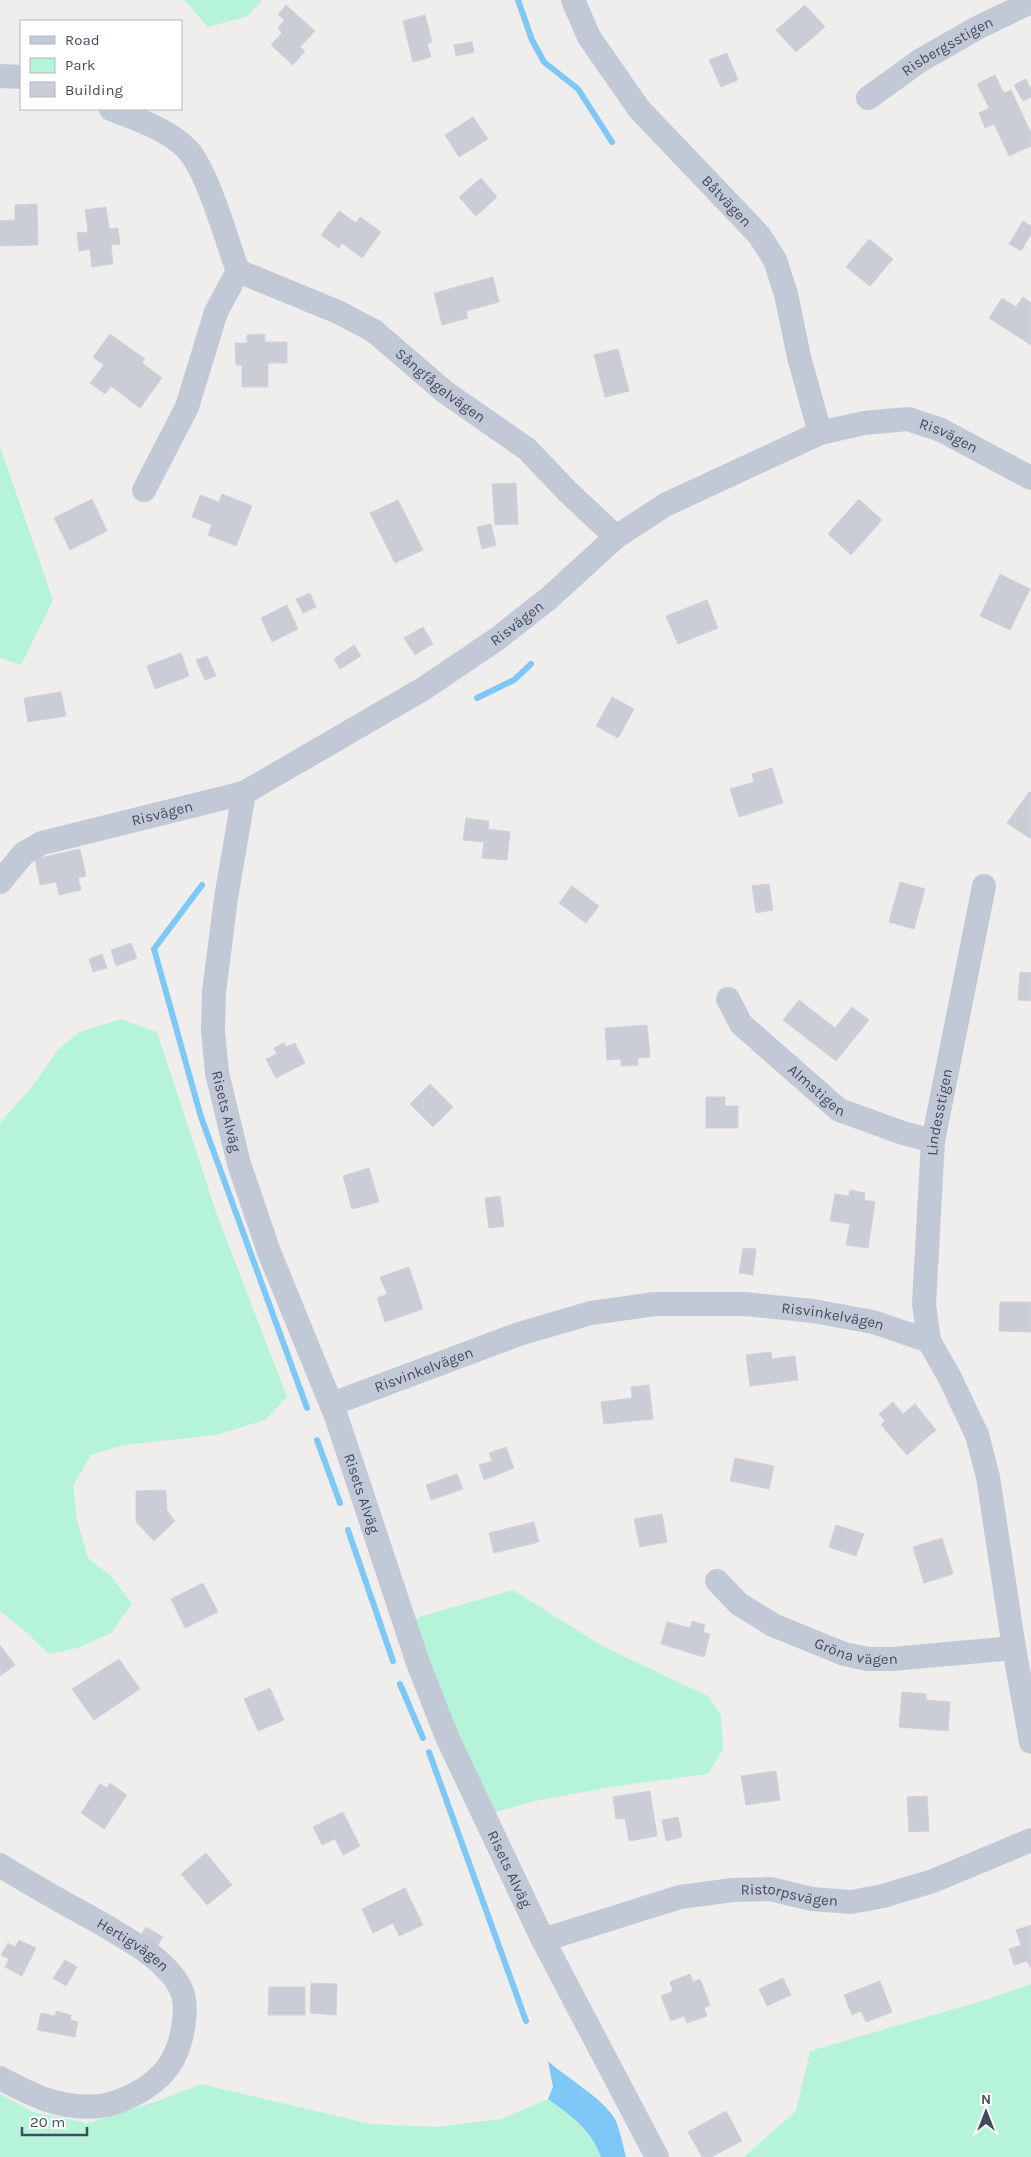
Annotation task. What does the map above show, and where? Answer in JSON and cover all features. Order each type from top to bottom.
[{"type":"street","name":"Båtvägen","points":[[573,0],[590,37],[639,109],[758,235],[775,260],[786,294],[820,433]]},
{"type":"street","name":"Risbergsstigen","points":[[868,98],[921,60],[979,27],[1031,2]]},
{"type":"street","points":[[0,76],[20,77]]},
{"type":"street","points":[[114,110],[169,136],[186,148],[194,159],[212,198],[238,271],[216,312],[187,407],[144,490]]},
{"type":"street","name":"Sångfågelvägen","points":[[238,271],[338,312],[374,331],[445,392],[527,449],[568,492],[616,537]]},
{"type":"street","name":"Risvägen","points":[[0,882],[24,853],[42,843],[244,793],[422,689],[497,639],[548,599],[616,537],[665,505],[820,433],[864,423],[908,419],[941,430],[1031,478]]},
{"type":"street","name":"Risets Alväg","points":[[244,793],[226,898],[214,992],[213,1031],[217,1073],[239,1164],[269,1252],[332,1404],[418,1663],[443,1727],[543,1940],[657,2157]]},
{"type":"street","name":"Lindesstigen","points":[[929,1341],[924,1304],[933,1141],[984,886]]},
{"type":"street","name":"Almstigen","points":[[728,999],[741,1024],[839,1110],[903,1133],[933,1141]]},
{"type":"street","name":"Risvinkelvägen","points":[[332,1404],[519,1334],[591,1313],[655,1304],[745,1304],[813,1311],[873,1322],[929,1341]]},
{"type":"street","points":[[929,1341],[950,1378],[977,1434],[988,1477],[1014,1648],[1031,1742]]},
{"type":"street","name":"Gröna vägen","points":[[717,1581],[739,1604],[773,1625],[844,1654],[868,1659],[892,1659],[1014,1648]]},
{"type":"street","name":"Ristorpsvägen","points":[[543,1940],[680,1897],[734,1890],[770,1889],[812,1899],[851,1902],[883,1896],[933,1881],[1031,1840]]},
{"type":"street","name":"Hertigvägen","points":[[0,1865],[142,1948],[173,1976],[186,2001],[182,2038],[166,2072],[149,2087],[121,2100],[101,2106],[64,2106],[33,2096],[0,2078]]},
{"type":"green space","points":[[184,0],[262,0],[248,16],[208,27]]},
{"type":"green space","points":[[0,446],[53,600],[21,665],[0,658]]},
{"type":"green space","points":[[121,1019],[157,1032],[216,1212],[287,1397],[265,1420],[216,1435],[124,1445],[91,1455],[73,1486],[77,1520],[88,1558],[111,1576],[132,1604],[111,1633],[77,1648],[49,1654],[0,1611],[0,1123],[31,1088],[57,1051],[79,1032]]},
{"type":"green space","points":[[513,1590],[604,1647],[708,1696],[721,1715],[723,1749],[708,1774],[617,1786],[534,1801],[483,1816],[415,1620],[419,1617]]},
{"type":"green space","points":[[1031,1984],[1031,2157],[744,2157],[796,2111],[810,2051],[985,2000]]},
{"type":"green space","points":[[201,2084],[371,2124],[436,2127],[501,2119],[548,2099],[579,2124],[597,2147],[601,2157],[0,2157],[0,2094],[33,2112],[87,2123],[161,2100]]},
{"type":"water","points":[[548,2061],[600,2101],[613,2116],[626,2157],[601,2157],[597,2147],[586,2131],[572,2117],[548,2099],[553,2087]]},
{"type":"building","points":[[286,5],[315,31],[300,47],[305,51],[293,65],[271,45],[282,33],[278,28],[285,20],[278,15]]},
{"type":"building","points":[[805,5],[825,27],[796,52],[776,30]]},
{"type":"building","points":[[425,15],[432,42],[427,44],[431,57],[413,62],[403,21]]},
{"type":"building","points":[[472,42],[474,52],[456,56],[454,45]]},
{"type":"building","points":[[727,53],[738,80],[721,87],[709,60]]},
{"type":"building","points":[[995,75],[1004,93],[1011,90],[1031,133],[1031,146],[1009,156],[994,124],[985,128],[979,113],[989,108],[977,84]]},
{"type":"building","points":[[1026,79],[1031,89],[1031,97],[1023,101],[1014,85]]},
{"type":"building","points":[[473,117],[488,139],[459,157],[445,135]]},
{"type":"building","points":[[481,178],[497,197],[476,216],[459,197]]},
{"type":"building","points":[[37,204],[38,245],[0,246],[0,221],[15,220],[15,205]]},
{"type":"building","points":[[106,207],[109,229],[118,228],[120,244],[111,245],[113,264],[92,267],[90,249],[79,251],[77,233],[88,232],[85,210]]},
{"type":"building","points":[[339,211],[356,223],[360,217],[381,232],[362,258],[342,243],[339,248],[321,235]]},
{"type":"building","points":[[1023,221],[1031,226],[1031,234],[1021,251],[1009,244]]},
{"type":"building","points":[[869,239],[893,259],[870,286],[846,267]]},
{"type":"building","points":[[493,277],[499,302],[466,311],[468,318],[442,325],[434,293]]},
{"type":"building","points":[[1023,297],[1031,303],[1031,345],[989,318],[1002,298],[1016,307]]},
{"type":"building","points":[[110,334],[145,359],[142,363],[162,378],[140,408],[111,386],[105,394],[90,383],[104,365],[93,357]]},
{"type":"building","points":[[265,334],[265,342],[287,342],[287,363],[268,363],[268,387],[242,387],[242,365],[236,365],[235,343],[247,343],[247,335]]},
{"type":"building","points":[[618,349],[629,391],[605,397],[594,355]]},
{"type":"building","points":[[516,483],[518,524],[495,525],[492,484]]},
{"type":"building","points":[[222,494],[252,506],[236,546],[208,535],[212,525],[192,517],[200,495],[219,502]]},
{"type":"building","points":[[92,499],[107,531],[70,550],[54,518]]},
{"type":"building","points":[[859,499],[882,520],[851,555],[828,534]]},
{"type":"building","points":[[398,500],[423,550],[395,563],[370,513]]},
{"type":"building","points":[[491,524],[496,545],[482,549],[477,527]]},
{"type":"building","points":[[1000,574],[1030,589],[1010,630],[980,616]]},
{"type":"building","points":[[310,593],[316,607],[303,613],[296,599]]},
{"type":"building","points":[[707,600],[718,628],[678,644],[666,616]]},
{"type":"building","points":[[287,605],[298,629],[272,642],[261,618]]},
{"type":"building","points":[[423,627],[433,644],[415,655],[404,638]]},
{"type":"building","points":[[354,645],[361,656],[340,669],[334,659]]},
{"type":"building","points":[[181,653],[189,676],[155,689],[147,666]]},
{"type":"building","points":[[207,656],[216,676],[205,680],[196,660]]},
{"type":"building","points":[[61,692],[66,716],[28,722],[24,698]]},
{"type":"building","points":[[612,697],[634,709],[618,738],[596,726]]},
{"type":"building","points":[[772,768],[783,803],[739,817],[730,789],[754,782],[752,774]]},
{"type":"building","points":[[1029,792],[1031,793],[1031,839],[1007,823]]},
{"type":"building","points":[[466,818],[489,821],[488,829],[510,832],[507,860],[482,858],[484,842],[463,840]]},
{"type":"building","points":[[80,849],[86,876],[78,878],[81,890],[59,895],[56,882],[40,885],[35,859]]},
{"type":"building","points":[[900,882],[925,889],[914,929],[889,922]]},
{"type":"building","points":[[769,884],[773,910],[756,913],[752,886]]},
{"type":"building","points":[[572,886],[599,906],[586,923],[559,903]]},
{"type":"building","points":[[131,943],[137,958],[116,966],[111,950]]},
{"type":"building","points":[[102,954],[107,968],[93,972],[89,959]]},
{"type":"building","points":[[1020,972],[1031,973],[1031,1001],[1018,1000]]},
{"type":"building","points":[[799,1000],[835,1028],[852,1007],[869,1020],[836,1061],[783,1020]]},
{"type":"building","points":[[647,1025],[650,1057],[638,1058],[638,1065],[621,1066],[621,1059],[607,1060],[605,1028]]},
{"type":"building","points":[[284,1043],[286,1047],[295,1043],[305,1063],[276,1078],[266,1059],[277,1054],[274,1048]]},
{"type":"building","points":[[430,1084],[453,1107],[433,1127],[410,1104]]},
{"type":"building","points":[[706,1097],[725,1097],[725,1106],[738,1106],[738,1128],[706,1128]]},
{"type":"building","points":[[369,1168],[379,1202],[352,1209],[343,1176]]},
{"type":"building","points":[[850,1190],[865,1193],[864,1200],[875,1202],[868,1248],[846,1245],[850,1224],[830,1221],[835,1194],[849,1196]]},
{"type":"building","points":[[500,1196],[504,1226],[489,1228],[485,1198]]},
{"type":"building","points":[[743,1248],[756,1249],[753,1275],[739,1273]]},
{"type":"building","points":[[409,1267],[423,1309],[385,1322],[377,1298],[387,1294],[380,1277]]},
{"type":"building","points":[[1000,1302],[1031,1302],[1031,1332],[999,1331]]},
{"type":"building","points":[[771,1352],[772,1359],[795,1356],[798,1380],[750,1386],[746,1355]]},
{"type":"building","points":[[649,1385],[653,1419],[604,1424],[601,1402],[632,1398],[631,1387]]},
{"type":"building","points":[[893,1402],[903,1414],[915,1404],[936,1430],[907,1455],[881,1425],[885,1421],[879,1414]]},
{"type":"building","points":[[506,1447],[514,1468],[484,1480],[479,1465],[492,1461],[489,1453]]},
{"type":"building","points":[[735,1458],[774,1466],[769,1489],[730,1481]]},
{"type":"building","points":[[457,1474],[463,1489],[431,1500],[426,1485]]},
{"type":"building","points":[[166,1490],[167,1511],[175,1521],[154,1541],[136,1522],[136,1491]]},
{"type":"building","points":[[662,1514],[667,1542],[640,1547],[634,1519]]},
{"type":"building","points":[[534,1522],[539,1542],[494,1553],[489,1533]]},
{"type":"building","points":[[836,1525],[864,1534],[856,1556],[829,1547]]},
{"type":"building","points":[[942,1538],[953,1574],[924,1583],[913,1547]]},
{"type":"building","points":[[203,1583],[218,1612],[185,1628],[171,1599]]},
{"type":"building","points":[[692,1621],[705,1625],[703,1632],[710,1634],[704,1657],[661,1644],[667,1622],[690,1628]]},
{"type":"building","points":[[0,1645],[15,1665],[0,1676]]},
{"type":"building","points":[[119,1659],[140,1689],[94,1720],[72,1689]]},
{"type":"building","points":[[270,1688],[284,1720],[258,1731],[244,1699]]},
{"type":"building","points":[[902,1692],[926,1694],[926,1700],[950,1702],[948,1731],[899,1727]]},
{"type":"building","points":[[776,1771],[780,1800],[746,1805],[741,1776]]},
{"type":"building","points":[[110,1783],[127,1795],[104,1829],[81,1813],[100,1784],[107,1788]]},
{"type":"building","points":[[650,1791],[657,1836],[629,1841],[625,1818],[616,1819],[613,1797]]},
{"type":"building","points":[[927,1796],[929,1831],[909,1832],[907,1797]]},
{"type":"building","points":[[343,1812],[360,1846],[343,1855],[335,1839],[322,1845],[313,1827]]},
{"type":"building","points":[[678,1817],[682,1837],[666,1841],[662,1820]]},
{"type":"building","points":[[206,1853],[232,1885],[207,1905],[181,1874]]},
{"type":"building","points":[[405,1888],[423,1925],[399,1936],[393,1923],[373,1933],[362,1909]]},
{"type":"building","points":[[1031,1925],[1031,1968],[1027,1961],[1014,1965],[1009,1949],[1021,1945],[1016,1930]]},
{"type":"building","points":[[146,1927],[163,1937],[156,1948],[140,1938]]},
{"type":"building","points":[[19,1940],[36,1948],[22,1976],[5,1967],[9,1959],[1,1955],[8,1943],[15,1947]]},
{"type":"building","points":[[65,1960],[77,1967],[66,1986],[53,1978]]},
{"type":"building","points":[[690,1974],[693,1982],[700,1979],[710,2005],[704,2008],[707,2016],[687,2023],[684,2016],[671,2021],[661,1996],[673,1991],[670,1982]]},
{"type":"building","points":[[783,1978],[791,1995],[767,2006],[759,1989]]},
{"type":"building","points":[[880,1981],[892,2012],[866,2022],[861,2011],[852,2015],[844,1995]]},
{"type":"building","points":[[311,1983],[337,1984],[336,2015],[310,2013]]},
{"type":"building","points":[[269,1987],[305,1987],[305,2015],[268,2015]]},
{"type":"building","points":[[56,2011],[71,2015],[70,2020],[78,2022],[75,2037],[37,2030],[41,2013],[55,2016]]},
{"type":"building","points":[[726,2111],[742,2141],[711,2157],[702,2157],[688,2132]]},
{"type":"waterway","points":[[518,0],[532,40],[544,62],[578,89],[612,142]]},
{"type":"waterway","points":[[477,698],[514,680],[531,664]]},
{"type":"waterway","points":[[202,885],[154,949],[201,1117],[307,1408]]},
{"type":"waterway","points":[[317,1440],[340,1503]]},
{"type":"waterway","points":[[348,1530],[393,1661]]},
{"type":"waterway","points":[[400,1684],[423,1738]]},
{"type":"waterway","points":[[429,1752],[526,2021]]}]
